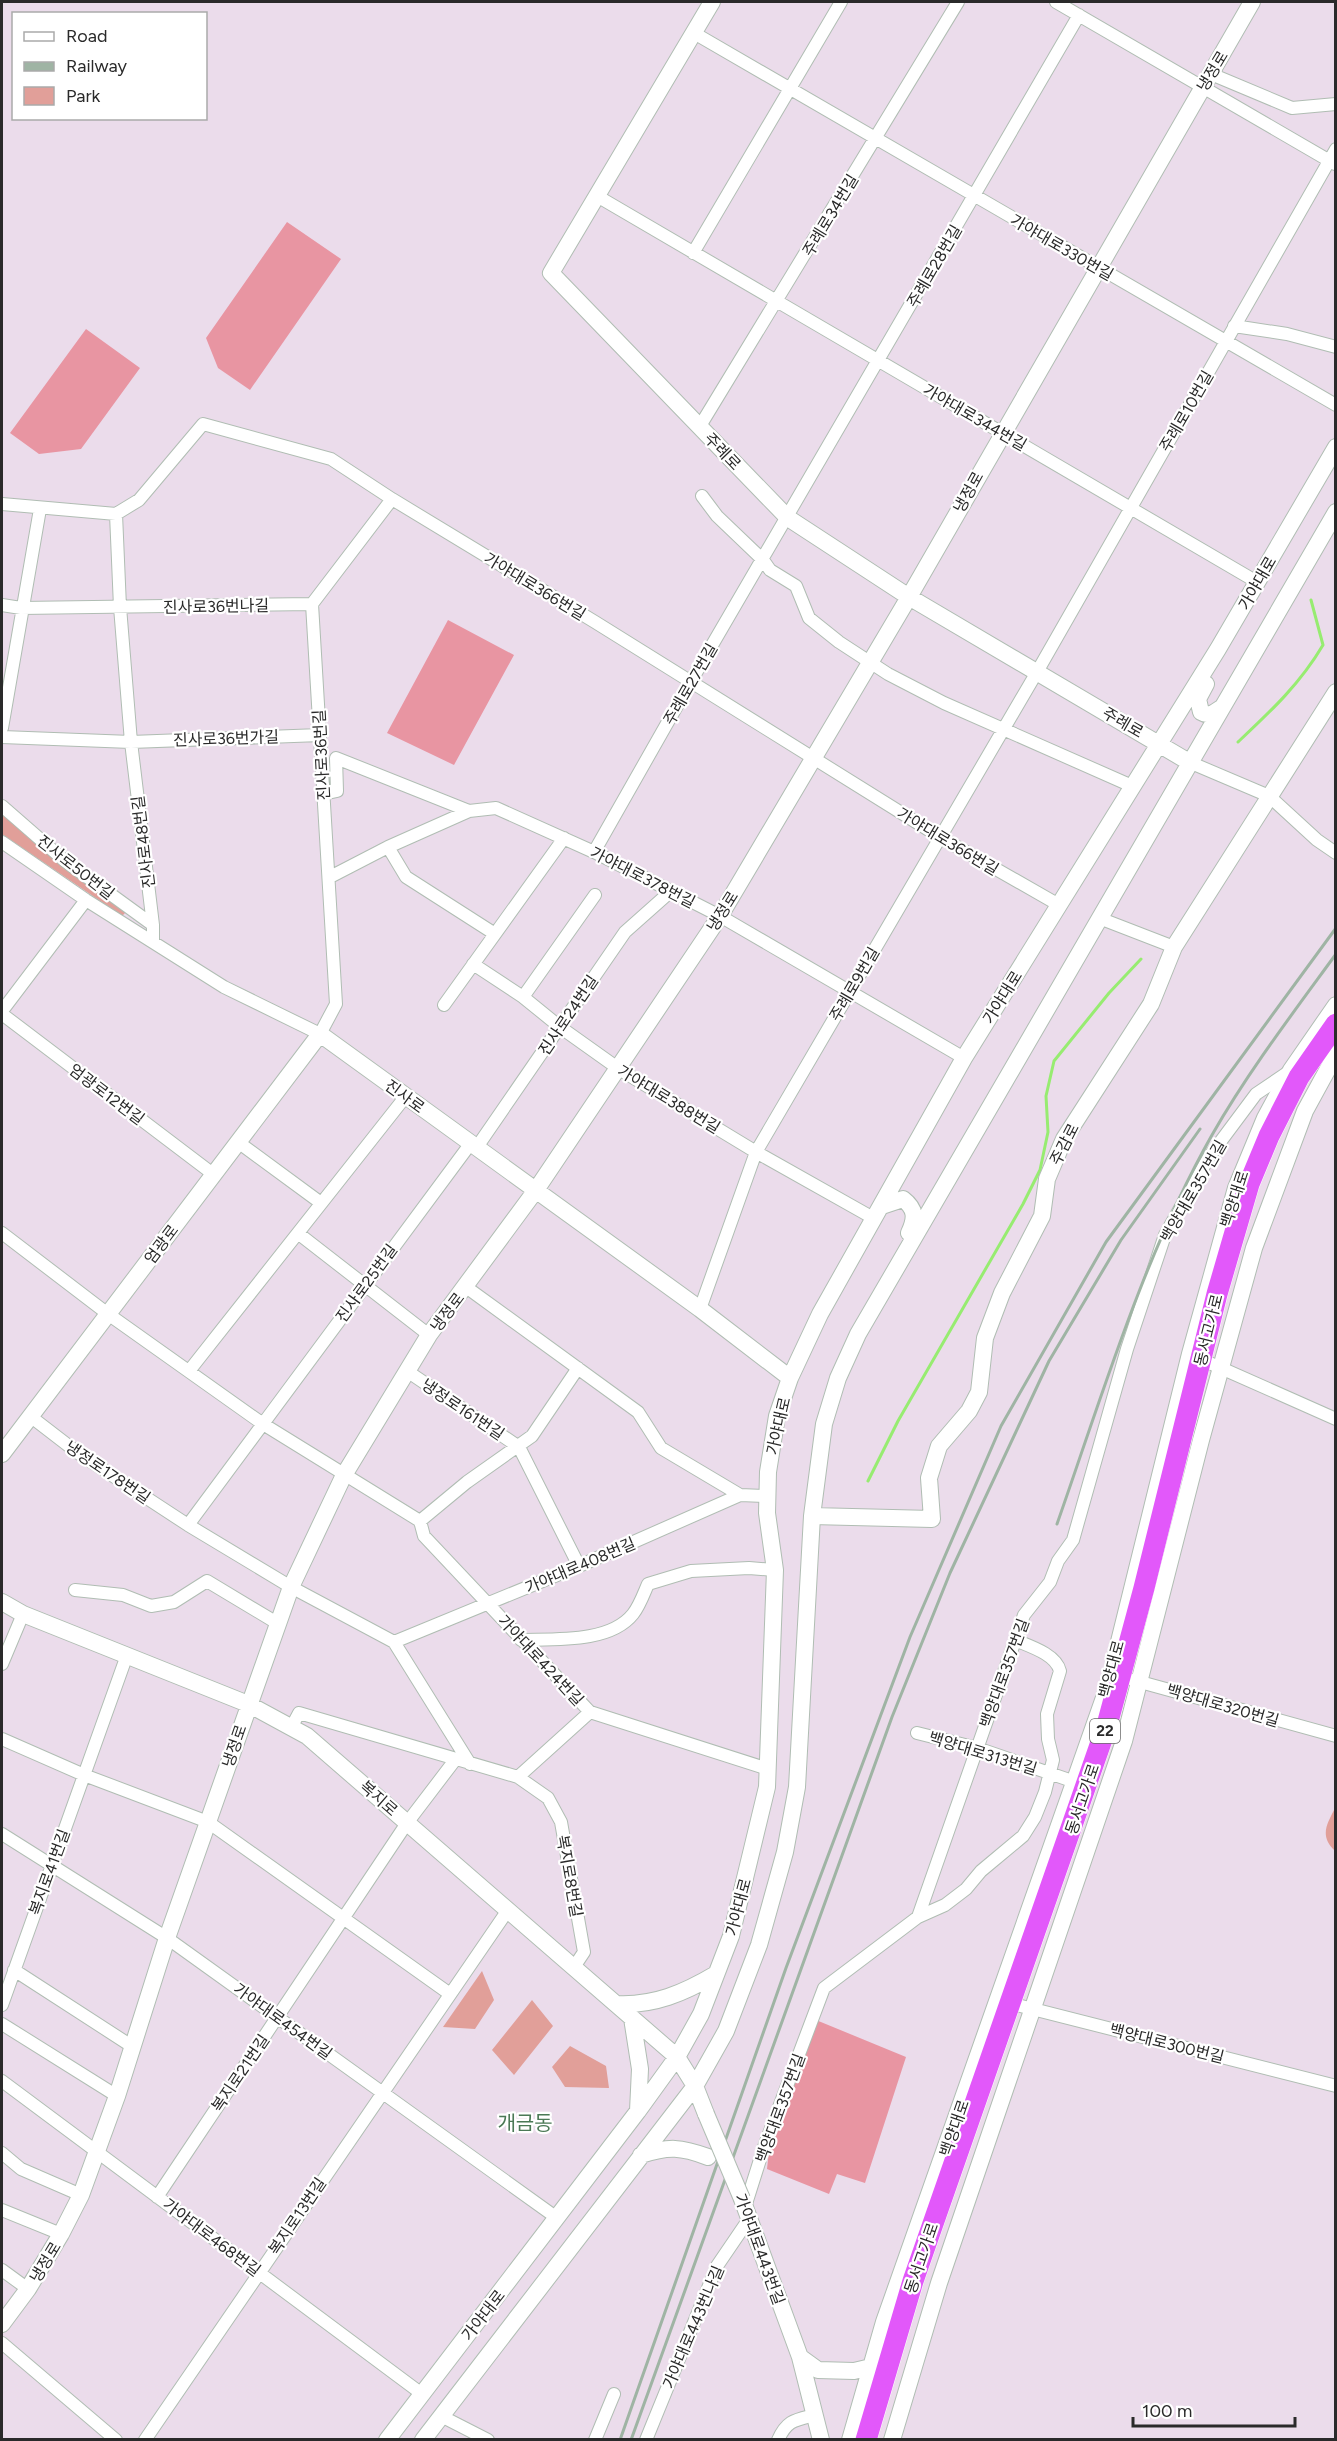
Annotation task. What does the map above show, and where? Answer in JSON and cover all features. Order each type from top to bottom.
[{"type":"highway","name":"동서고가로","points":[[866,2439],[913,2281],[1107,1725],[1144,1588],[1214,1305],[1249,1184],[1269,1136],[1299,1077],[1335,1024]]},
{"type":"highway","name":"동서고가로","points":[[880,2439],[926,2283],[1049,1937],[1120,1726],[1210,1371],[1262,1186],[1279,1145],[1310,1085],[1335,1045]]},
{"type":"main road","name":"주례로","points":[[712,2],[551,273],[788,518],[909,597],[1189,762]]},
{"type":"main road","name":"냉정로","points":[[2,2324],[28,2289],[81,2195],[117,2096],[248,1704],[291,1587],[344,1475],[429,1335],[536,1190],[720,916],[909,597],[1252,2]]},
{"type":"main road","name":"가야대로","points":[[387,2439],[638,2111],[677,2057],[701,2013],[731,1936],[767,1787],[775,1570],[767,1513],[768,1472],[777,1416],[790,1378],[820,1314],[964,1058],[1218,649],[1335,447]]},
{"type":"main road","name":"가야대로","points":[[423,2439],[695,2086],[726,2031],[759,1945],[785,1852],[797,1787],[812,1516],[824,1424],[838,1378],[858,1334],[883,1290],[1335,512]]},
{"type":"main road","points":[[1218,649],[1215,668],[1198,699],[1198,707],[1207,715],[1221,708]]},
{"type":"main road","name":"주감로","points":[[812,1516],[932,1519],[928,1478],[939,1446],[969,1411],[980,1392],[986,1338],[1002,1293],[1042,1216],[1047,1179],[1064,1139],[1151,1004],[1174,947],[1335,692]]},
{"type":"main road","name":"백양대로","points":[[850,2439],[907,2257],[1111,1674],[1190,1354],[1236,1188],[1255,1138],[1291,1070],[1335,1005]]},
{"type":"main road","name":"진사로","points":[[320,1034],[700,1309],[790,1378]]},
{"type":"main road","name":"엄광로","points":[[2,1454],[320,1034]]},
{"type":"main road","name":"백양대로","points":[[892,2439],[939,2283],[1124,1741],[1254,1248],[1305,1111],[1335,1054]]},
{"type":"main road","points":[[878,1212],[903,1199],[914,1213],[911,1229],[887,1273],[883,1290]]},
{"type":"main road","name":"복지로","points":[[2,1602],[23,1614],[248,1704],[308,1736],[677,2057],[695,2086]]},
{"type":"main road","points":[[616,2004],[638,2005],[674,1996],[716,1974]]},
{"type":"main road","points":[[632,2018],[640,2069],[638,2111]]},
{"type":"main road","name":"가야대로443번길","points":[[695,2086],[745,2208],[800,2357],[821,2439]]},
{"type":"main road","points":[[640,2155],[662,2148],[686,2148],[708,2157],[730,2171]]},
{"type":"main road","points":[[800,2357],[818,2370],[854,2371],[871,2367]]},
{"type":"street","points":[[693,253],[841,2]]},
{"type":"street","name":"주례로34번길","points":[[700,426],[958,2]]},
{"type":"street","points":[[1056,2],[1207,80],[1333,158]]},
{"type":"street","name":"주례로28번길","points":[[788,518],[1079,15]]},
{"type":"street","name":"가야대로330번길","points":[[694,33],[1335,405]]},
{"type":"street","points":[[1207,80],[1292,108],[1335,104]]},
{"type":"street","name":"주례로10번길","points":[[1036,672],[1333,158]]},
{"type":"street","name":"가야대로344번길","points":[[597,196],[1257,582]]},
{"type":"street","points":[[1234,327],[1287,334],[1335,347]]},
{"type":"street","name":"가야대로366번길","points":[[116,514],[139,500],[202,424],[332,459],[392,499],[595,622],[940,837],[1059,905]]},
{"type":"street","points":[[702,496],[717,516],[763,560],[770,570],[796,586],[807,613],[814,622],[870,663],[944,703],[1132,786]]},
{"type":"street","points":[[312,604],[392,499]]},
{"type":"street","points":[[2,504],[116,514]]},
{"type":"street","points":[[2,728],[40,508]]},
{"type":"street","name":"진사로48번길","points":[[116,514],[120,608],[131,742],[153,925],[153,942]]},
{"type":"street","name":"주례로27번길","points":[[594,852],[690,682],[788,518]]},
{"type":"street","name":"진사로36번나길","points":[[120,608],[312,604]]},
{"type":"street","name":"진사로36번길","points":[[312,604],[336,1004],[320,1034]]},
{"type":"street","points":[[2,605],[21,608],[120,608]]},
{"type":"street","name":"주례로9번길","points":[[700,1309],[756,1152],[1036,672]]},
{"type":"street","name":"진사로36번가길","points":[[131,742],[321,735]]},
{"type":"street","points":[[2,738],[131,742]]},
{"type":"street","name":"가야대로378번길","points":[[323,795],[337,791],[336,758],[470,811]]},
{"type":"street","points":[[1189,762],[1269,796],[1335,854]]},
{"type":"street","name":"진사로50번길","points":[[2,806],[65,861],[153,925]]},
{"type":"street","name":"가야대로378번길","points":[[330,877],[388,847],[470,811],[496,808],[594,852],[720,916],[964,1058]]},
{"type":"street","points":[[444,1005],[564,838]]},
{"type":"street","name":"진사로","points":[[2,842],[86,900],[224,987],[320,1034]]},
{"type":"street","points":[[388,847],[406,877],[495,934]]},
{"type":"street","name":"진사로24번길","points":[[474,1145],[560,1028],[625,932],[670,892]]},
{"type":"street","points":[[523,998],[595,895]]},
{"type":"street","points":[[2,1013],[86,900]]},
{"type":"street","points":[[1099,918],[1174,947]]},
{"type":"street","name":"가야대로388번길","points":[[473,964],[619,1069],[756,1152],[878,1212]]},
{"type":"street","name":"엄광로12번길","points":[[2,1013],[213,1174]]},
{"type":"street","name":"백양대로357번길","points":[[745,2208],[764,2147],[824,1988],[918,1917],[1024,1616],[1050,1581],[1058,1561],[1073,1540],[1127,1349],[1164,1235],[1209,1157],[1256,1094],[1291,1070]]},
{"type":"street","points":[[189,1371],[406,1096]]},
{"type":"street","points":[[238,1142],[321,1203]]},
{"type":"street","name":"진사로25번길","points":[[263,1424],[365,1285],[474,1145]]},
{"type":"street","points":[[2,1233],[108,1314],[263,1424],[420,1521]]},
{"type":"street","points":[[298,1234],[429,1335]]},
{"type":"street","points":[[466,1287],[638,1412],[661,1448],[740,1495]]},
{"type":"street","points":[[1190,1354],[1335,1419]]},
{"type":"street","points":[[519,1447],[532,1436],[578,1368]]},
{"type":"street","name":"냉정로161번길","points":[[406,1371],[519,1447],[579,1566]]},
{"type":"street","name":"냉정로178번길","points":[[30,1416],[78,1453],[188,1525],[291,1587]]},
{"type":"street","points":[[188,1525],[263,1424]]},
{"type":"street","name":"냉정로161번길","points":[[420,1521],[467,1482],[519,1447]]},
{"type":"street","name":"가야대로408번길","points":[[393,1642],[579,1566],[740,1495],[767,1496]]},
{"type":"street","name":"가야대로424번길","points":[[420,1521],[424,1536],[590,1712],[768,1768]]},
{"type":"street","points":[[521,1640],[572,1638],[606,1633],[633,1614],[648,1584],[691,1571],[749,1568],[775,1570]]},
{"type":"street","points":[[75,1590],[123,1595],[151,1606],[174,1602],[207,1581],[278,1623]]},
{"type":"street","points":[[291,1587],[393,1642],[470,1764]]},
{"type":"street","points":[[2,1664],[23,1614]]},
{"type":"street","name":"백양대로313번길","points":[[918,1917],[945,1905],[966,1889],[981,1870],[1023,1836],[1035,1817],[1053,1760],[1048,1739],[1047,1714],[1060,1671],[1058,1664],[1043,1653],[1015,1640]]},
{"type":"street","name":"복지로41번길","points":[[2,2005],[127,1655]]},
{"type":"street","name":"백양대로320번길","points":[[1111,1674],[1335,1736]]},
{"type":"street","points":[[518,1777],[590,1712]]},
{"type":"street","name":"복지로8번길","points":[[292,1726],[299,1713],[518,1777],[548,1798],[561,1822],[584,1953],[574,1967]]},
{"type":"street","name":"백양대로313번길","points":[[917,1733],[977,1748],[1075,1782]]},
{"type":"street","points":[[2,1739],[84,1775],[208,1822],[450,1994]]},
{"type":"street","name":"복지로21번길","points":[[157,2197],[407,1822],[455,1760]]},
{"type":"street","name":"가야대로454번길","points":[[2,1834],[168,1938],[557,2218]]},
{"type":"street","name":"복지로13번길","points":[[146,2439],[508,1910]]},
{"type":"street","points":[[14,1970],[133,2047]]},
{"type":"street","name":"백양대로300번길","points":[[998,2000],[1335,2086]]},
{"type":"street","points":[[2,2024],[117,2096]]},
{"type":"street","name":"가야대로468번길","points":[[2,2081],[422,2394]]},
{"type":"street","points":[[6,2157],[21,2169],[81,2195]]},
{"type":"street","name":"가야대로443번나길","points":[[646,2439],[717,2266],[745,2208]]},
{"type":"street","name":"냉정로","points":[[2,2210],[61,2234]]},
{"type":"street","name":"냉정로","points":[[2,2270],[28,2289]]},
{"type":"street","points":[[2,2343],[116,2439]]},
{"type":"street","points":[[595,2439],[614,2394]]},
{"type":"street","points":[[778,2439],[784,2426],[815,2415]]},
{"type":"street","points":[[441,2416],[488,2439]]},
{"type":"green space","points":[[2,810],[127,911],[122,916],[2,834]]},
{"type":"green space","points":[[1335,1808],[1335,1851],[1327,1840],[1326,1830]]},
{"type":"green space","points":[[482,1971],[494,2000],[475,2029],[443,2027]]},
{"type":"green space","points":[[532,2000],[553,2026],[514,2075],[492,2050]]},
{"type":"green space","points":[[570,2046],[606,2066],[609,2088],[565,2087],[552,2067]]},
{"type":"shaded area","points":[[287,222],[341,259],[250,390],[218,368],[206,338]]},
{"type":"shaded area","points":[[86,329],[140,368],[81,449],[39,454],[10,433]]},
{"type":"shaded area","points":[[448,620],[514,655],[454,765],[387,733]]},
{"type":"shaded area","points":[[816,2020],[906,2057],[865,2183],[837,2174],[829,2194],[767,2169],[770,2142]]},
{"type":"waterway","points":[[1238,742],[1295,685],[1323,645],[1311,600]]},
{"type":"waterway","points":[[868,1481],[898,1421],[1023,1204],[1040,1170],[1048,1132],[1046,1096],[1054,1061],[1109,993],[1141,959]]},
{"type":"railway","points":[[620,2440],[786,1968],[910,1637],[1001,1426],[1106,1242],[1336,928]]},
{"type":"railway","points":[[1057,1524],[1126,1326],[1187,1181],[1241,1088],[1336,954]]},
{"type":"railway","points":[[631,2440],[892,1717],[950,1573],[1049,1361],[1121,1240],[1200,1129]]},
{"type":"district","name":"개금동","points":[[525,2123]]}]
